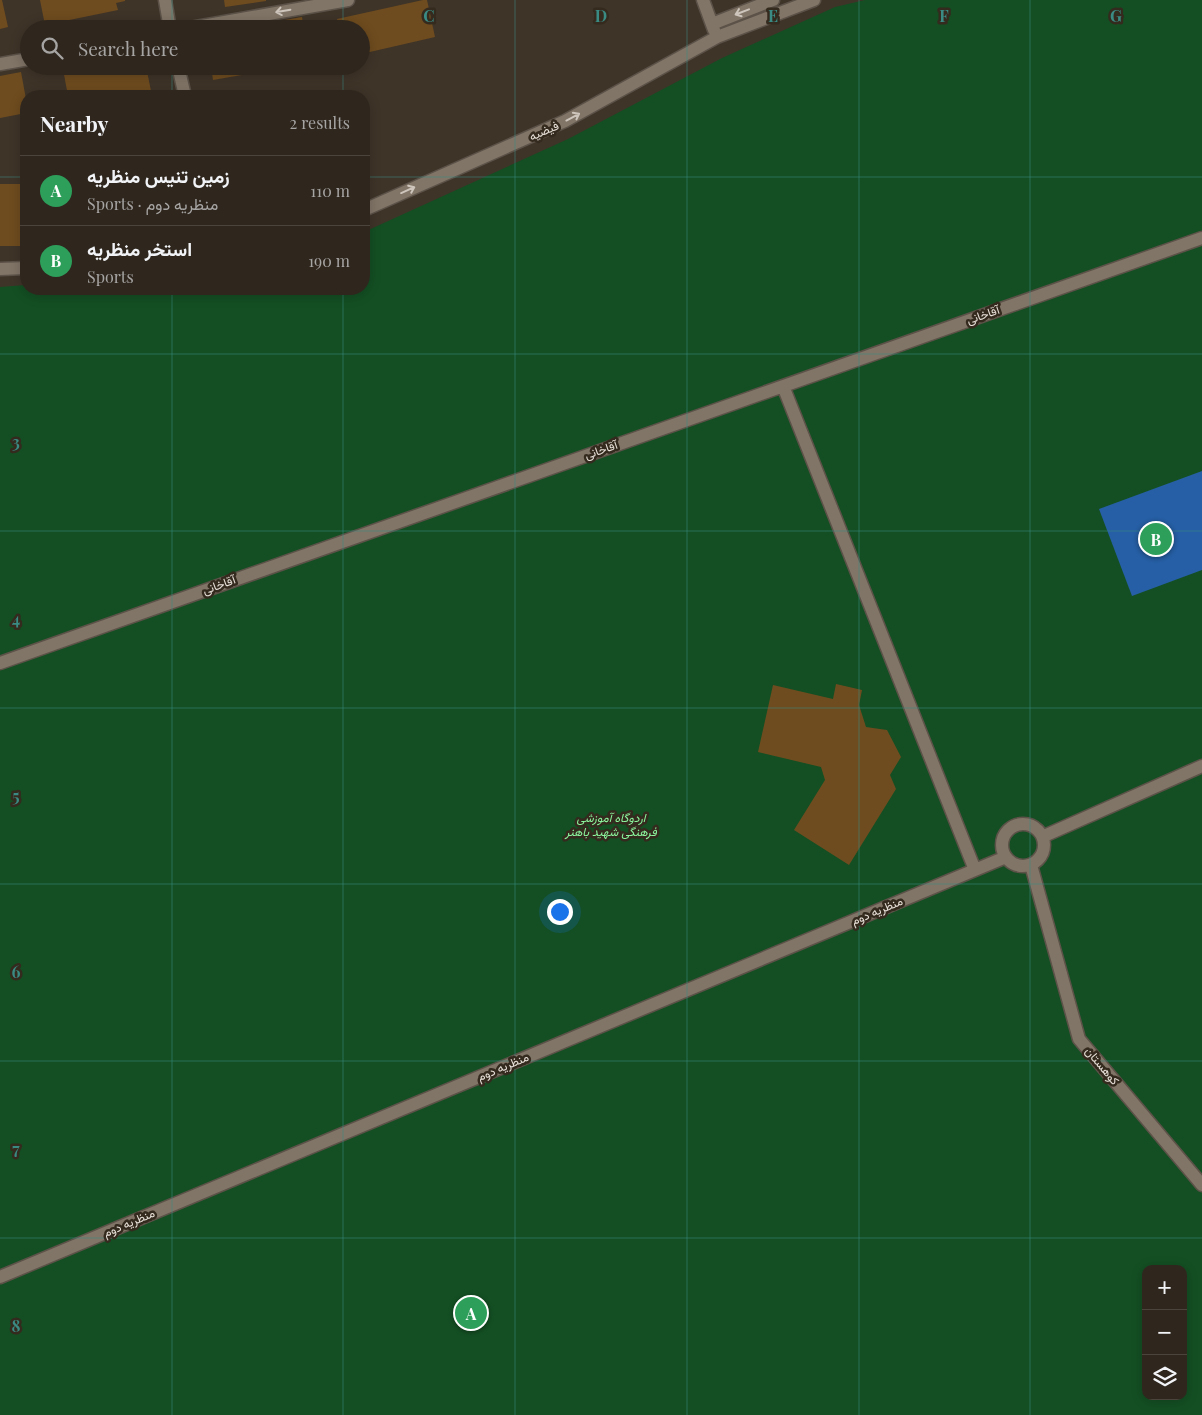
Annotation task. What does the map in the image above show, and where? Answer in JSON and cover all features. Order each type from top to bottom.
[{"type":"street","points":[[165,0],[168,20]]},
{"type":"street","points":[[236,20],[348,0]]},
{"type":"street","points":[[703,0],[717,37]]},
{"type":"street","points":[[712,24],[773,0]]},
{"type":"street","name":"فیضیه","points":[[370,207],[565,122],[717,37],[814,0]]},
{"type":"street","points":[[0,64],[20,60]]},
{"type":"street","points":[[180,75],[184,90]]},
{"type":"street","name":"آقاخانی","points":[[0,662],[1202,238]]},
{"type":"street","points":[[0,269],[20,268]]},
{"type":"street","points":[[783,386],[975,870]]},
{"type":"street","points":[[1044,836],[1202,766]]},
{"type":"street","points":[[1026,822],[1044,836],[1045,844],[1039,861],[1030,865],[1022,866],[1013,863],[1006,857],[1002,849],[1002,839],[1011,826],[1026,822]]},
{"type":"street","name":"منظریه دوم","points":[[0,1277],[1006,857]]},
{"type":"street","name":"کوهستان","points":[[1030,865],[1079,1039],[1202,1185]]},
{"type":"green space","name":"اردوگاه آموزشی فرهنگی شهید باهنر","points":[[865,0],[1202,0],[1202,1415],[0,1415],[0,287],[20,285],[20,295],[370,295],[370,229],[568,139],[722,58],[835,7]]},
{"type":"water","points":[[1202,471],[1202,570],[1132,596],[1099,509]]},
{"type":"building","points":[[0,0],[2,0],[8,27],[0,29]]},
{"type":"building","points":[[40,0],[125,0],[116,3],[118,10],[69,20],[44,20]]},
{"type":"building","points":[[224,0],[266,0],[266,1],[225,7]]},
{"type":"building","points":[[427,0],[435,37],[370,52],[370,20],[337,19]]},
{"type":"building","points":[[302,17],[302,20],[285,20]]},
{"type":"building","points":[[20,72],[22,75],[24,90],[20,90],[20,114],[0,118],[0,76]]},
{"type":"building","points":[[64,75],[148,75],[151,90],[67,90]]},
{"type":"building","points":[[212,75],[241,75],[213,80]]},
{"type":"building","points":[[0,184],[20,184],[20,246],[0,246]]},
{"type":"building","points":[[836,684],[862,690],[859,705],[866,727],[887,730],[901,757],[890,775],[896,789],[849,865],[794,830],[825,780],[821,767],[758,752],[773,685],[833,699]]},
{"type":"place","name":"استخر منظریه","points":[[1156,539]]},
{"type":"place","name":"زمین تنیس منظریه","points":[[471,1313]]}]
